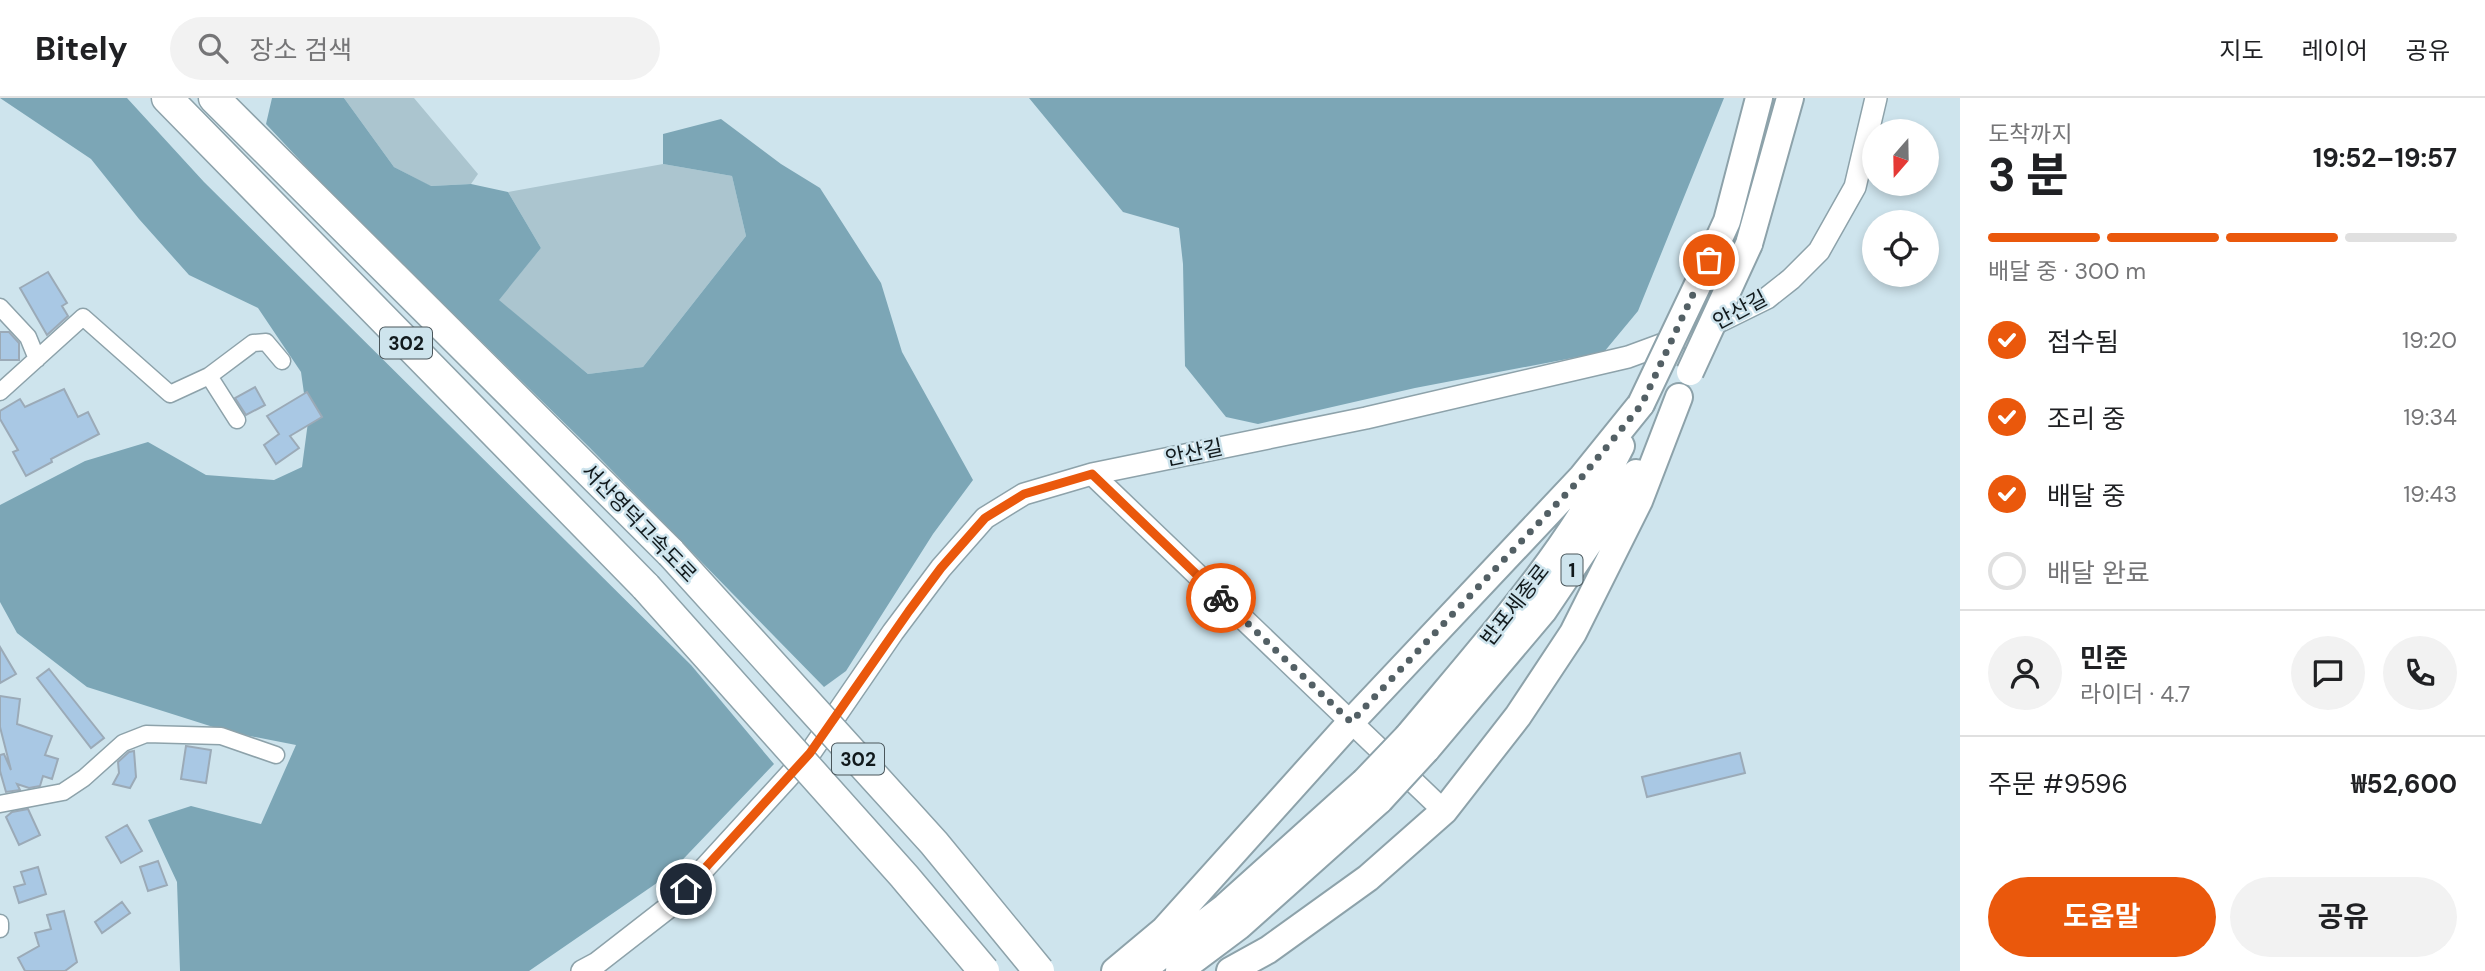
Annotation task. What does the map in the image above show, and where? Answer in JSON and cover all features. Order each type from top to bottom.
[{"type":"highway","name":"서산영덕고속도로","points":[[167,98],[646,587],[904,876],[984,971]]},
{"type":"highway","name":"서산영덕고속도로","points":[[214,98],[671,553],[934,843],[1039,971]]},
{"type":"highway","name":"반포세종로","points":[[1417,743],[1528,593],[1604,480],[1727,221],[1759,98]]},
{"type":"highway","name":"반포세종로","points":[[1179,971],[1239,926],[1544,610],[1626,492],[1679,397],[1749,244],[1790,98]]},
{"type":"highway","points":[[1230,971],[1268,950],[1368,878],[1444,811],[1518,716],[1573,633],[1639,501],[1679,397]]},
{"type":"highway","points":[[1115,971],[1164,930],[1351,722],[1582,477],[1642,404]]},
{"type":"highway","name":"반포세종로","points":[[1141,971],[1372,791]]},
{"type":"street","name":"안산길","points":[[582,971],[597,963],[669,907],[810,753],[941,568],[985,518],[1024,494],[1092,474],[1366,418],[1628,357],[1704,329],[1767,298],[1819,251],[1855,187],[1876,98]]},
{"type":"street","points":[[0,307],[28,337],[37,359]]},
{"type":"street","points":[[0,392],[83,317],[170,394],[209,376],[253,343],[267,342],[282,360]]},
{"type":"street","points":[[209,376],[237,420]]},
{"type":"street","points":[[1092,474],[1444,811]]},
{"type":"street","points":[[0,804],[63,792],[84,778],[104,757],[123,743],[146,734],[221,736],[276,755]]},
{"type":"street","points":[[0,923],[0,929]]},
{"type":"shaded area","points":[[0,98],[127,98],[204,182],[691,665],[774,764],[667,876],[529,971],[180,971],[177,882],[148,820],[191,806],[261,824],[296,745],[229,732],[87,687],[17,633],[0,602],[0,505],[85,461],[148,442],[206,475],[274,480],[302,467],[308,422],[301,372],[258,308],[189,275],[91,159]]},
{"type":"shaded area","points":[[272,98],[344,98],[394,167],[431,186],[471,184],[508,192],[541,248],[499,300],[588,374],[643,367],[746,236],[732,176],[663,164],[663,134],[721,119],[781,164],[820,188],[881,283],[902,352],[973,480],[933,534],[846,671],[824,687],[590,448],[339,202],[266,124]]},
{"type":"shaded area","points":[[344,98],[414,98],[478,174],[471,184],[430,186],[394,167]]},
{"type":"shaded area","points":[[1029,98],[1724,98],[1638,311],[1604,352],[1415,388],[1258,424],[1226,417],[1185,366],[1183,264],[1179,228],[1123,212]]},
{"type":"shaded area","points":[[663,164],[732,176],[746,236],[643,367],[588,374],[498,300],[541,248],[508,192]]},
{"type":"building","points":[[48,272],[67,303],[62,306],[68,316],[47,335],[20,288]]},
{"type":"building","points":[[0,332],[9,332],[19,343],[19,360],[0,360]]},
{"type":"building","points":[[255,387],[265,405],[246,415],[235,398]]},
{"type":"building","points":[[64,389],[78,417],[88,412],[99,434],[51,459],[52,462],[26,476],[13,452],[18,450],[0,419],[0,411],[20,399],[25,407]]},
{"type":"building","points":[[307,392],[322,417],[290,436],[299,448],[276,464],[264,445],[279,434],[267,416]]},
{"type":"building","points":[[0,647],[16,674],[0,683]]},
{"type":"building","points":[[49,669],[104,738],[91,748],[37,678]]},
{"type":"building","points":[[0,696],[20,699],[17,724],[52,736],[45,755],[58,759],[52,779],[43,776],[40,786],[29,788],[17,784],[20,790],[6,792],[0,771],[0,755],[4,754],[11,770],[0,727]]},
{"type":"building","points":[[186,746],[211,750],[206,783],[181,779]]},
{"type":"building","points":[[134,751],[136,777],[130,788],[113,784],[119,773],[118,762]]},
{"type":"building","points":[[1740,753],[1745,773],[1647,797],[1642,777]]},
{"type":"building","points":[[28,809],[40,835],[19,845],[6,817],[12,812]]},
{"type":"building","points":[[127,825],[142,851],[121,863],[106,837]]},
{"type":"building","points":[[158,861],[167,885],[148,891],[140,867]]},
{"type":"building","points":[[38,867],[46,894],[19,903],[14,887],[25,884],[21,872]]},
{"type":"building","points":[[122,902],[130,913],[102,933],[95,922]]},
{"type":"building","points":[[64,911],[77,962],[65,971],[25,971],[18,958],[39,946],[35,933],[51,929],[47,915]]},
{"type":"way so far","points":[[1221,598],[1351,722],[1582,477],[1642,404],[1709,260]]},
{"type":"route","points":[[686,889],[810,753],[893,632],[941,568],[985,518],[1024,494],[1092,474],[1221,598]]}]
